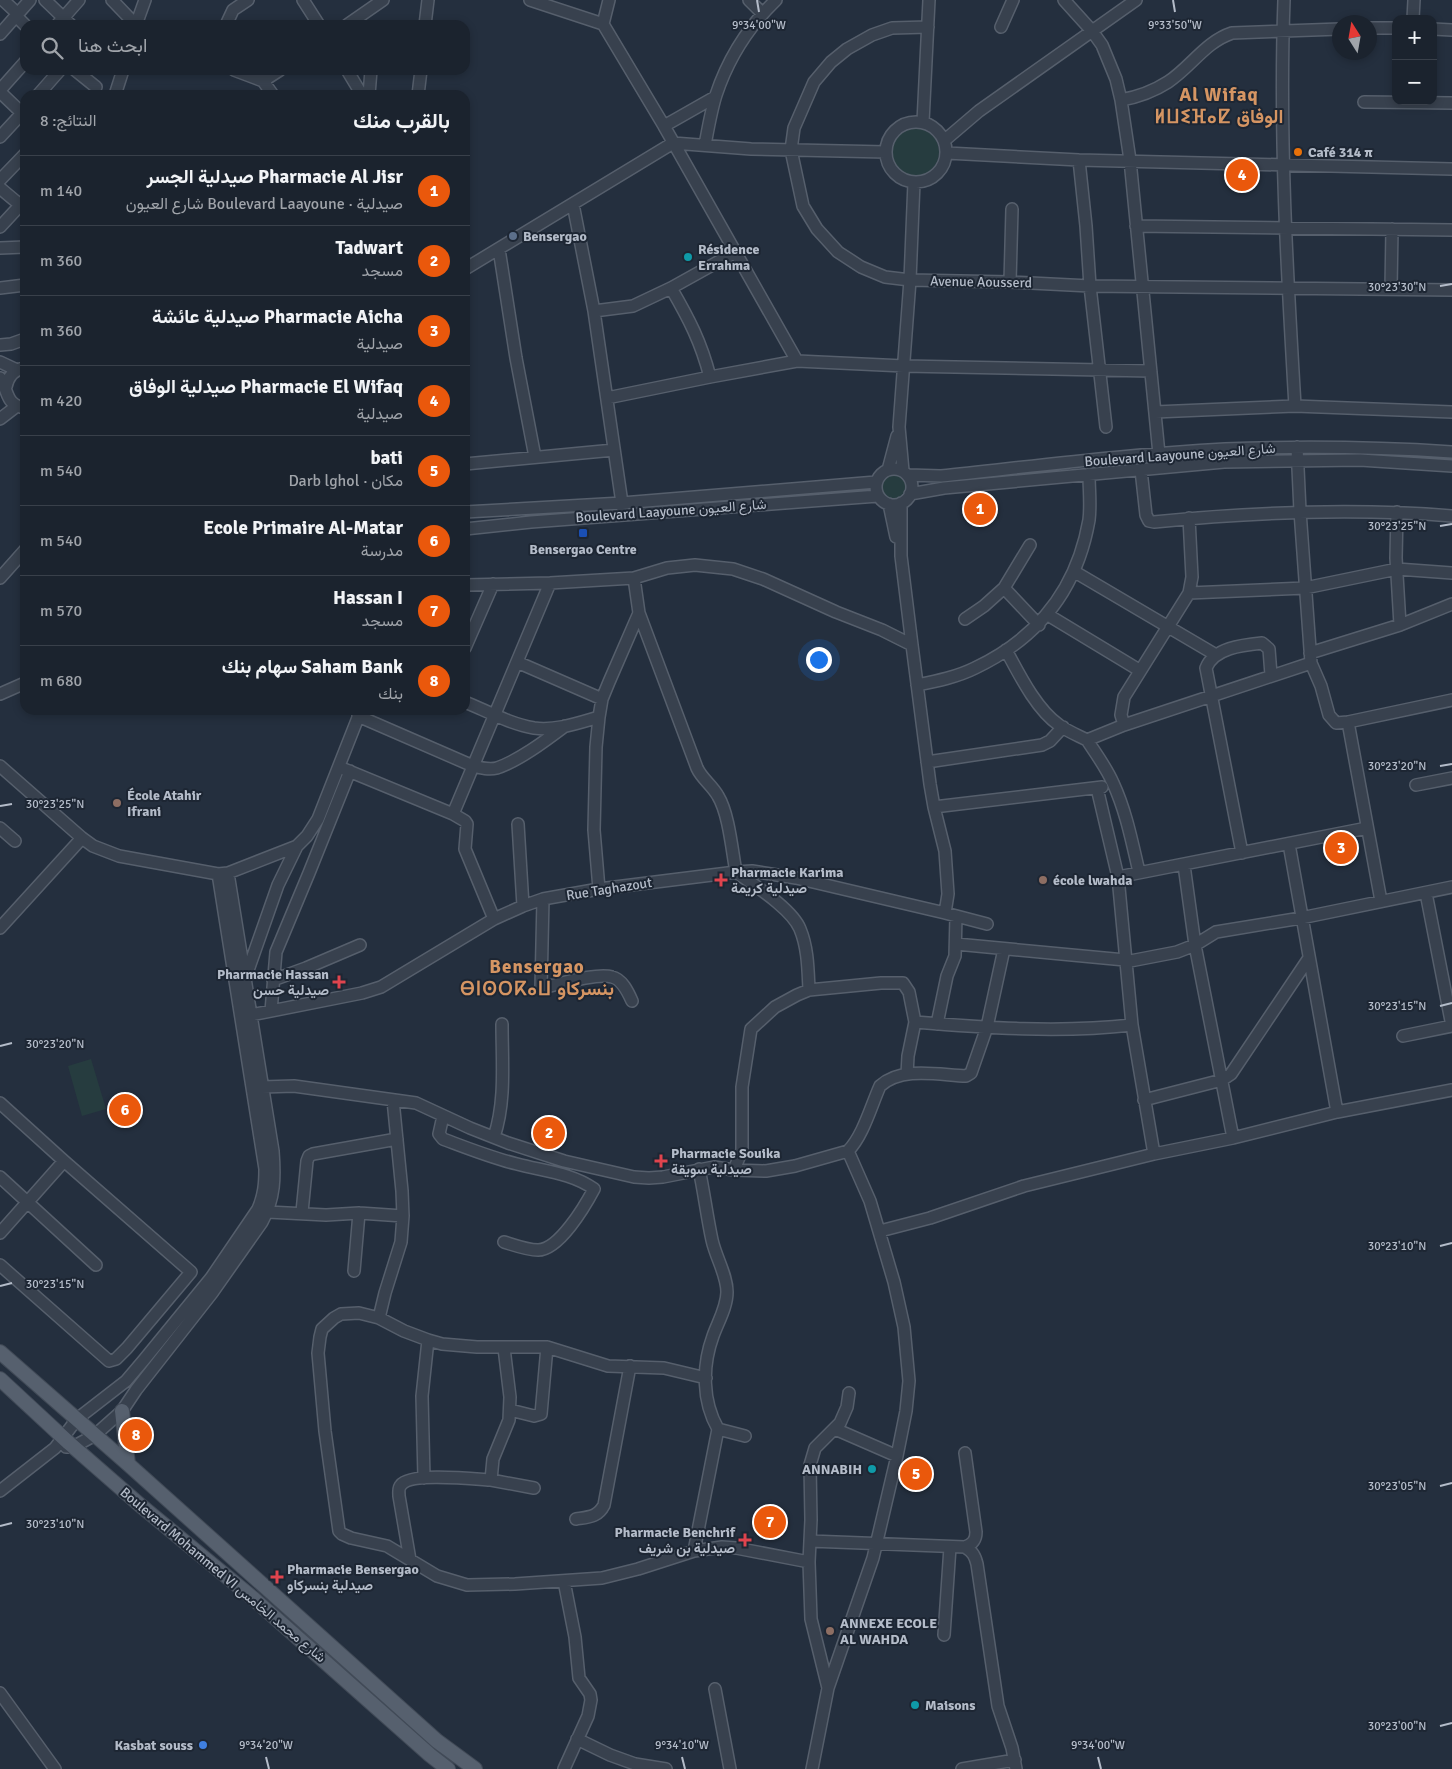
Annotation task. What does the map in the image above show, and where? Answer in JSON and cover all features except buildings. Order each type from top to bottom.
[{"type":"main road","name":"Boulevard Mohammed VI شارع محمد الخامس","points":[[0,1352],[437,1741],[475,1769]]},
{"type":"main road","name":"Boulevard Mohammed VI شارع محمد الخامس","points":[[0,1379],[140,1506],[254,1599],[448,1769]]},
{"type":"main road","points":[[122,1410],[128,1464]]},
{"type":"street","points":[[2,0],[21,20]]},
{"type":"street","points":[[0,34],[30,0]]},
{"type":"street","points":[[45,0],[62,20]]},
{"type":"street","points":[[66,20],[79,0]]},
{"type":"street","points":[[112,0],[131,20]]},
{"type":"street","points":[[138,20],[145,0]]},
{"type":"street","points":[[228,20],[234,5],[248,0]]},
{"type":"street","points":[[303,0],[316,20]]},
{"type":"street","points":[[353,20],[383,0]]},
{"type":"street","points":[[426,20],[428,0]]},
{"type":"street","points":[[530,0],[603,24],[664,126],[734,253],[797,361]]},
{"type":"street","points":[[603,24],[608,0]]},
{"type":"street","points":[[749,0],[762,13]]},
{"type":"street","points":[[705,145],[715,97],[723,76],[740,44],[762,13],[776,0]]},
{"type":"street","points":[[923,122],[930,0]]},
{"type":"street","points":[[1001,27],[1013,0]]},
{"type":"street","points":[[1064,0],[1092,32],[1109,59],[1121,100],[1130,160],[1159,454]]},
{"type":"street","points":[[945,140],[979,111],[1136,0]]},
{"type":"street","points":[[1284,0],[1282,166],[1295,406]]},
{"type":"street","points":[[1413,15],[1414,0]]},
{"type":"street","name":"Avenue Aousserd","points":[[928,27],[892,28],[872,35],[847,49],[831,62],[814,82],[794,128],[791,150],[804,206],[816,229],[838,252],[861,266],[885,277],[910,280],[1090,286],[1452,290]]},
{"type":"street","points":[[1377,28],[1392,28]]},
{"type":"street","points":[[1121,100],[1138,96],[1168,82],[1221,37],[1232,34],[1283,30],[1332,29]]},
{"type":"street","points":[[1437,29],[1452,30]]},
{"type":"street","points":[[20,68],[0,91],[20,109]]},
{"type":"street","points":[[42,90],[56,75]]},
{"type":"street","points":[[81,75],[96,87]]},
{"type":"street","points":[[117,90],[121,75]]},
{"type":"street","points":[[247,75],[263,81],[269,90]]},
{"type":"street","points":[[263,81],[272,75]]},
{"type":"street","points":[[350,75],[359,90]]},
{"type":"street","points":[[370,90],[371,75]]},
{"type":"street","points":[[419,90],[420,75]]},
{"type":"street","points":[[664,126],[715,97]]},
{"type":"street","points":[[1364,102],[1452,103]]},
{"type":"street","points":[[0,137],[20,117]]},
{"type":"street","points":[[912,122],[923,122],[936,128],[945,140],[947,154],[945,163],[933,178],[924,182],[905,181],[891,170],[887,162],[888,142],[893,132],[902,125],[912,122]]},
{"type":"street","points":[[470,266],[673,143],[791,150],[886,152]]},
{"type":"street","points":[[947,154],[1079,160],[1452,169]]},
{"type":"street","points":[[0,180],[20,159]]},
{"type":"street","points":[[1079,160],[1090,286],[1106,427]]},
{"type":"street","points":[[888,470],[899,427],[910,280],[914,182]]},
{"type":"street","points":[[0,188],[20,203]]},
{"type":"street","points":[[573,204],[594,311],[624,515]]},
{"type":"street","points":[[0,227],[20,208]]},
{"type":"street","points":[[1010,282],[1012,209]]},
{"type":"street","points":[[1136,226],[1452,230]]},
{"type":"street","points":[[1390,289],[1392,229]]},
{"type":"street","points":[[0,248],[20,247]]},
{"type":"street","points":[[499,249],[516,358],[535,457]]},
{"type":"street","points":[[594,311],[633,306],[671,288],[734,253]]},
{"type":"street","points":[[0,288],[20,286]]},
{"type":"street","points":[[671,288],[694,330],[710,377]]},
{"type":"street","points":[[0,345],[20,341]]},
{"type":"street","points":[[607,398],[797,361],[904,366],[1151,371]]},
{"type":"street","points":[[0,362],[20,367]]},
{"type":"street","points":[[20,370],[9,377],[3,390],[10,400],[20,406]]},
{"type":"street","points":[[1155,412],[1295,406],[1452,412]]},
{"type":"street","points":[[0,419],[20,408]]},
{"type":"street","points":[[899,427],[905,473],[912,484],[910,494],[895,504],[883,501],[878,496],[876,489],[876,482],[879,476],[888,470],[898,469],[905,473]]},
{"type":"street","points":[[1297,447],[1310,658],[1321,686],[1328,715],[1336,723],[1348,722],[1452,700]]},
{"type":"street","name":"Boulevard Laayoune شارع العيون","points":[[905,473],[942,476],[1224,449],[1297,447],[1384,448],[1452,452]]},
{"type":"street","points":[[470,464],[614,450]]},
{"type":"street","name":"Boulevard Laayoune شارع العيون","points":[[910,494],[944,488],[1202,464],[1360,460],[1452,466]]},
{"type":"street","points":[[1141,470],[1146,515],[1149,521],[1154,522],[1300,511],[1397,512],[1452,516]]},
{"type":"street","points":[[917,685],[948,678],[975,668],[1006,650],[1040,624],[1048,615],[1074,572],[1082,548],[1089,518],[1089,474]]},
{"type":"street","name":"Boulevard Laayoune شارع العيون","points":[[470,512],[876,482]]},
{"type":"street","name":"Boulevard Laayoune شارع العيون","points":[[470,528],[531,522],[878,496]]},
{"type":"street","points":[[895,504],[927,762],[934,807],[945,851],[950,914],[956,944],[937,1024]]},
{"type":"street","points":[[1397,512],[1400,625]]},
{"type":"street","points":[[1124,725],[1121,715],[1124,697],[1139,670],[1189,593],[1192,577],[1189,518]]},
{"type":"street","points":[[965,619],[984,606],[1004,588],[1030,545]]},
{"type":"street","points":[[0,578],[20,556]]},
{"type":"street","points":[[470,585],[550,583],[634,578],[667,568],[695,565],[733,569],[763,579],[836,612],[882,630],[912,645]]},
{"type":"street","points":[[1189,593],[1305,588],[1397,568],[1452,573]]},
{"type":"street","points":[[1074,572],[1216,654]]},
{"type":"street","points":[[634,578],[639,613],[697,768],[701,777],[719,797],[731,841],[736,872],[777,902],[799,927],[805,948],[809,990]]},
{"type":"street","points":[[453,814],[550,583]]},
{"type":"street","points":[[470,637],[493,584]]},
{"type":"street","points":[[1004,588],[1040,624]]},
{"type":"street","points":[[1087,740],[1124,725],[1211,697],[1452,604]]},
{"type":"street","points":[[599,889],[594,821],[596,747],[599,717],[602,699],[639,613]]},
{"type":"street","points":[[1048,615],[1139,670]]},
{"type":"street","points":[[1242,853],[1206,668],[1209,661],[1216,654],[1224,650],[1262,643],[1269,649],[1270,675]]},
{"type":"street","points":[[1006,650],[1022,679],[1044,710],[1057,724],[1087,740],[1104,766],[1114,784],[1127,824],[1139,872]]},
{"type":"street","points":[[517,662],[602,699]]},
{"type":"street","points":[[0,694],[20,685]]},
{"type":"street","points":[[470,704],[495,715],[536,728],[565,726],[599,717]]},
{"type":"street","points":[[271,1012],[276,952],[310,873],[344,769],[358,715]]},
{"type":"street","points":[[363,715],[473,766],[484,769],[495,768],[543,743],[565,726]]},
{"type":"street","points":[[1348,722],[1380,901]]},
{"type":"street","points":[[927,762],[1042,745],[1057,736],[1063,727]]},
{"type":"street","points":[[0,766],[82,838],[93,846],[119,856],[223,873],[297,846]]},
{"type":"street","points":[[344,769],[453,814],[465,821],[467,824],[466,849],[494,919]]},
{"type":"street","points":[[245,978],[278,885],[297,846],[308,836],[344,769]]},
{"type":"street","points":[[1416,785],[1452,778]]},
{"type":"street","points":[[934,807],[1096,788],[1114,784]]},
{"type":"street","points":[[1096,788],[1118,878],[1132,1025],[1154,1154]]},
{"type":"street","points":[[518,824],[523,906]]},
{"type":"street","points":[[0,828],[14,840]]},
{"type":"street","points":[[1118,878],[1139,872],[1184,865],[1367,828]]},
{"type":"street","points":[[0,928],[82,838]]},
{"type":"street","points":[[1288,844],[1337,1112]]},
{"type":"street","points":[[1184,865],[1195,945],[1233,1138]]},
{"type":"street","name":"Rue Taghazout","points":[[251,1015],[362,993],[381,987],[494,919],[543,899],[599,889],[736,872],[752,871],[796,878],[987,924]]},
{"type":"street","points":[[0,1491],[55,1448],[68,1442],[95,1435],[122,1410],[212,1293],[268,1212],[275,1186],[275,1172],[245,978],[223,873]]},
{"type":"street","points":[[68,1442],[76,1418],[126,1381],[144,1362],[206,1284],[258,1209],[265,1185],[261,1140],[223,873]]},
{"type":"street","points":[[956,944],[1125,961],[1177,952],[1195,945],[1216,932],[1301,918],[1452,887]]},
{"type":"street","points":[[1403,1036],[1452,1026],[1426,893]]},
{"type":"street","points":[[543,899],[541,988],[597,976],[613,977],[622,983],[632,1001]]},
{"type":"street","points":[[273,980],[360,945]]},
{"type":"street","points":[[262,1087],[294,1086],[416,1103],[494,1138],[564,1161],[602,1171],[649,1178],[676,1175],[699,1168],[714,1167],[766,1171],[783,1169],[848,1151],[854,1145],[880,1086],[886,1081],[907,1074],[966,1076],[969,1074],[987,1027],[1004,949]]},
{"type":"street","points":[[1144,1100],[1222,1080],[1231,1074],[1309,958]]},
{"type":"street","points":[[734,1170],[742,1150],[742,1086],[750,1029],[775,1007],[809,990],[881,983],[903,983],[908,992],[915,1022],[908,1056],[907,1074]]},
{"type":"street","points":[[915,1022],[987,1027],[1086,1029],[1132,1025]]},
{"type":"street","points":[[494,1138],[500,1120],[502,1105],[502,1024]]},
{"type":"street","points":[[880,1231],[930,1218],[1024,1186],[1337,1112],[1452,1090]]},
{"type":"street","points":[[379,1318],[401,1242],[403,1216],[393,1100]]},
{"type":"street","points":[[0,1103],[206,1284]]},
{"type":"street","points":[[443,1116],[439,1134],[443,1140],[516,1164],[542,1169],[579,1181],[594,1189]]},
{"type":"street","points":[[302,1212],[309,1156],[397,1140]]},
{"type":"street","points":[[812,1769],[828,1688],[862,1591],[876,1544],[897,1456],[907,1403],[909,1381],[904,1327],[894,1282],[870,1201],[848,1151]]},
{"type":"street","points":[[0,1233],[64,1161]]},
{"type":"street","points":[[694,1551],[718,1429],[711,1417],[707,1402],[708,1353],[726,1303],[727,1292],[726,1281],[712,1241],[699,1168]]},
{"type":"street","points":[[504,1242],[536,1250],[551,1246],[574,1220],[594,1189],[602,1171]]},
{"type":"street","points":[[0,1177],[96,1265]]},
{"type":"street","points":[[268,1212],[359,1213],[403,1216]]},
{"type":"street","points":[[354,1271],[359,1213]]},
{"type":"street","points":[[0,1265],[109,1361],[116,1359],[127,1348],[191,1272]]},
{"type":"street","points":[[706,1378],[664,1368],[608,1366],[547,1348],[458,1346],[428,1340],[404,1331],[379,1318],[360,1312],[342,1314],[334,1318],[322,1329],[318,1353],[324,1432],[340,1531],[351,1538],[387,1546],[437,1576],[467,1585],[485,1586],[602,1578],[638,1569],[694,1551],[722,1547],[809,1562]]},
{"type":"street","points":[[424,1478],[422,1396],[428,1340]]},
{"type":"street","points":[[491,1480],[493,1459],[505,1432],[510,1410],[504,1348]]},
{"type":"street","points":[[510,1410],[534,1416],[541,1414],[547,1348]]},
{"type":"street","points":[[576,1519],[596,1515],[604,1505],[630,1366]]},
{"type":"street","points":[[828,1688],[811,1619],[809,1562],[810,1465],[815,1448],[840,1423],[847,1407],[849,1393]]},
{"type":"street","points":[[718,1429],[745,1436]]},
{"type":"street","points":[[835,1430],[897,1456]]},
{"type":"street","points":[[810,1541],[965,1547],[972,1545],[976,1539],[976,1532],[964,1453]]},
{"type":"street","points":[[410,1560],[399,1489],[402,1483],[408,1480],[449,1476],[491,1480],[534,1488]]},
{"type":"street","points":[[944,1634],[950,1546]]},
{"type":"street","points":[[962,1769],[1016,1765],[998,1706],[977,1564],[975,1556],[965,1547]]},
{"type":"street","points":[[564,1581],[575,1637],[579,1678],[590,1694],[591,1700],[588,1716],[564,1769]]},
{"type":"street","points":[[715,1689],[730,1769]]},
{"type":"street","points":[[0,1693],[55,1769]]},
{"type":"street","points":[[577,1739],[610,1755],[635,1764],[666,1769]]},
{"type":"green space","points":[[910,128],[920,128],[929,132],[935,138],[939,152],[935,166],[929,172],[920,176],[910,176],[901,172],[895,166],[891,157],[891,147],[895,138],[901,132]]},
{"type":"green space","points":[[893,471],[904,475],[908,486],[904,497],[893,501],[882,497],[878,486],[882,475]]},
{"type":"green space","points":[[91,1059],[106,1109],[82,1116],[68,1066]]},
{"type":"place","name":"Café 314 π","points":[[1298,152]]},
{"type":"place","name":"Pharmacie El Wifaq صيدلية الوفاق","points":[[1242,175]]},
{"type":"place","name":"Bensergao","points":[[513,236]]},
{"type":"place","name":"Résidence Errahma","points":[[688,257]]},
{"type":"place","name":"Pharmacie Al Jisr صيدلية الجسر","points":[[980,509]]},
{"type":"place","name":"Bensergao Centre","points":[[583,533]]},
{"type":"place","name":"École Atahir Ifrani","points":[[117,803]]},
{"type":"place","name":"Pharmacie Aicha صيدلية عائشة","points":[[1341,848]]},
{"type":"place","name":"Pharmacie Karima صيدلية كريمة","points":[[721,880]]},
{"type":"place","name":"école lwahda","points":[[1043,880]]},
{"type":"place","name":"Pharmacie Hassan صيدلية حسن","points":[[339,982]]},
{"type":"place","name":"Ecole Primaire Al-Matar","points":[[125,1110]]},
{"type":"place","name":"Tadwart","points":[[549,1133]]},
{"type":"place","name":"Pharmacie Souika صيدلية سويقة","points":[[661,1161]]},
{"type":"place","name":"Saham Bank سهام بنك","points":[[136,1435]]},
{"type":"place","name":"ANNABIH","points":[[872,1469]]},
{"type":"place","name":"bati","points":[[916,1474]]},
{"type":"place","name":"Hassan I","points":[[770,1522]]},
{"type":"place","name":"Pharmacie Benchrif صيدلية بن شريف","points":[[745,1540]]},
{"type":"place","name":"Pharmacie Bensergao صيدلية بنسركاو","points":[[277,1577]]},
{"type":"place","name":"ANNEXE ECOLE AL WAHDA","points":[[830,1631]]},
{"type":"place","name":"Maisons","points":[[915,1705]]},
{"type":"place","name":"Kasbat souss","points":[[203,1745]]},
{"type":"district","name":"Al Wifaq ⵍⵡⵉⴼⴰⵇ الوفاق","points":[[1219,106]]},
{"type":"district","name":"Bensergao ⴱⵏⵙⵔⴽⴰⵡ بنسركاو","points":[[537,978]]}]
